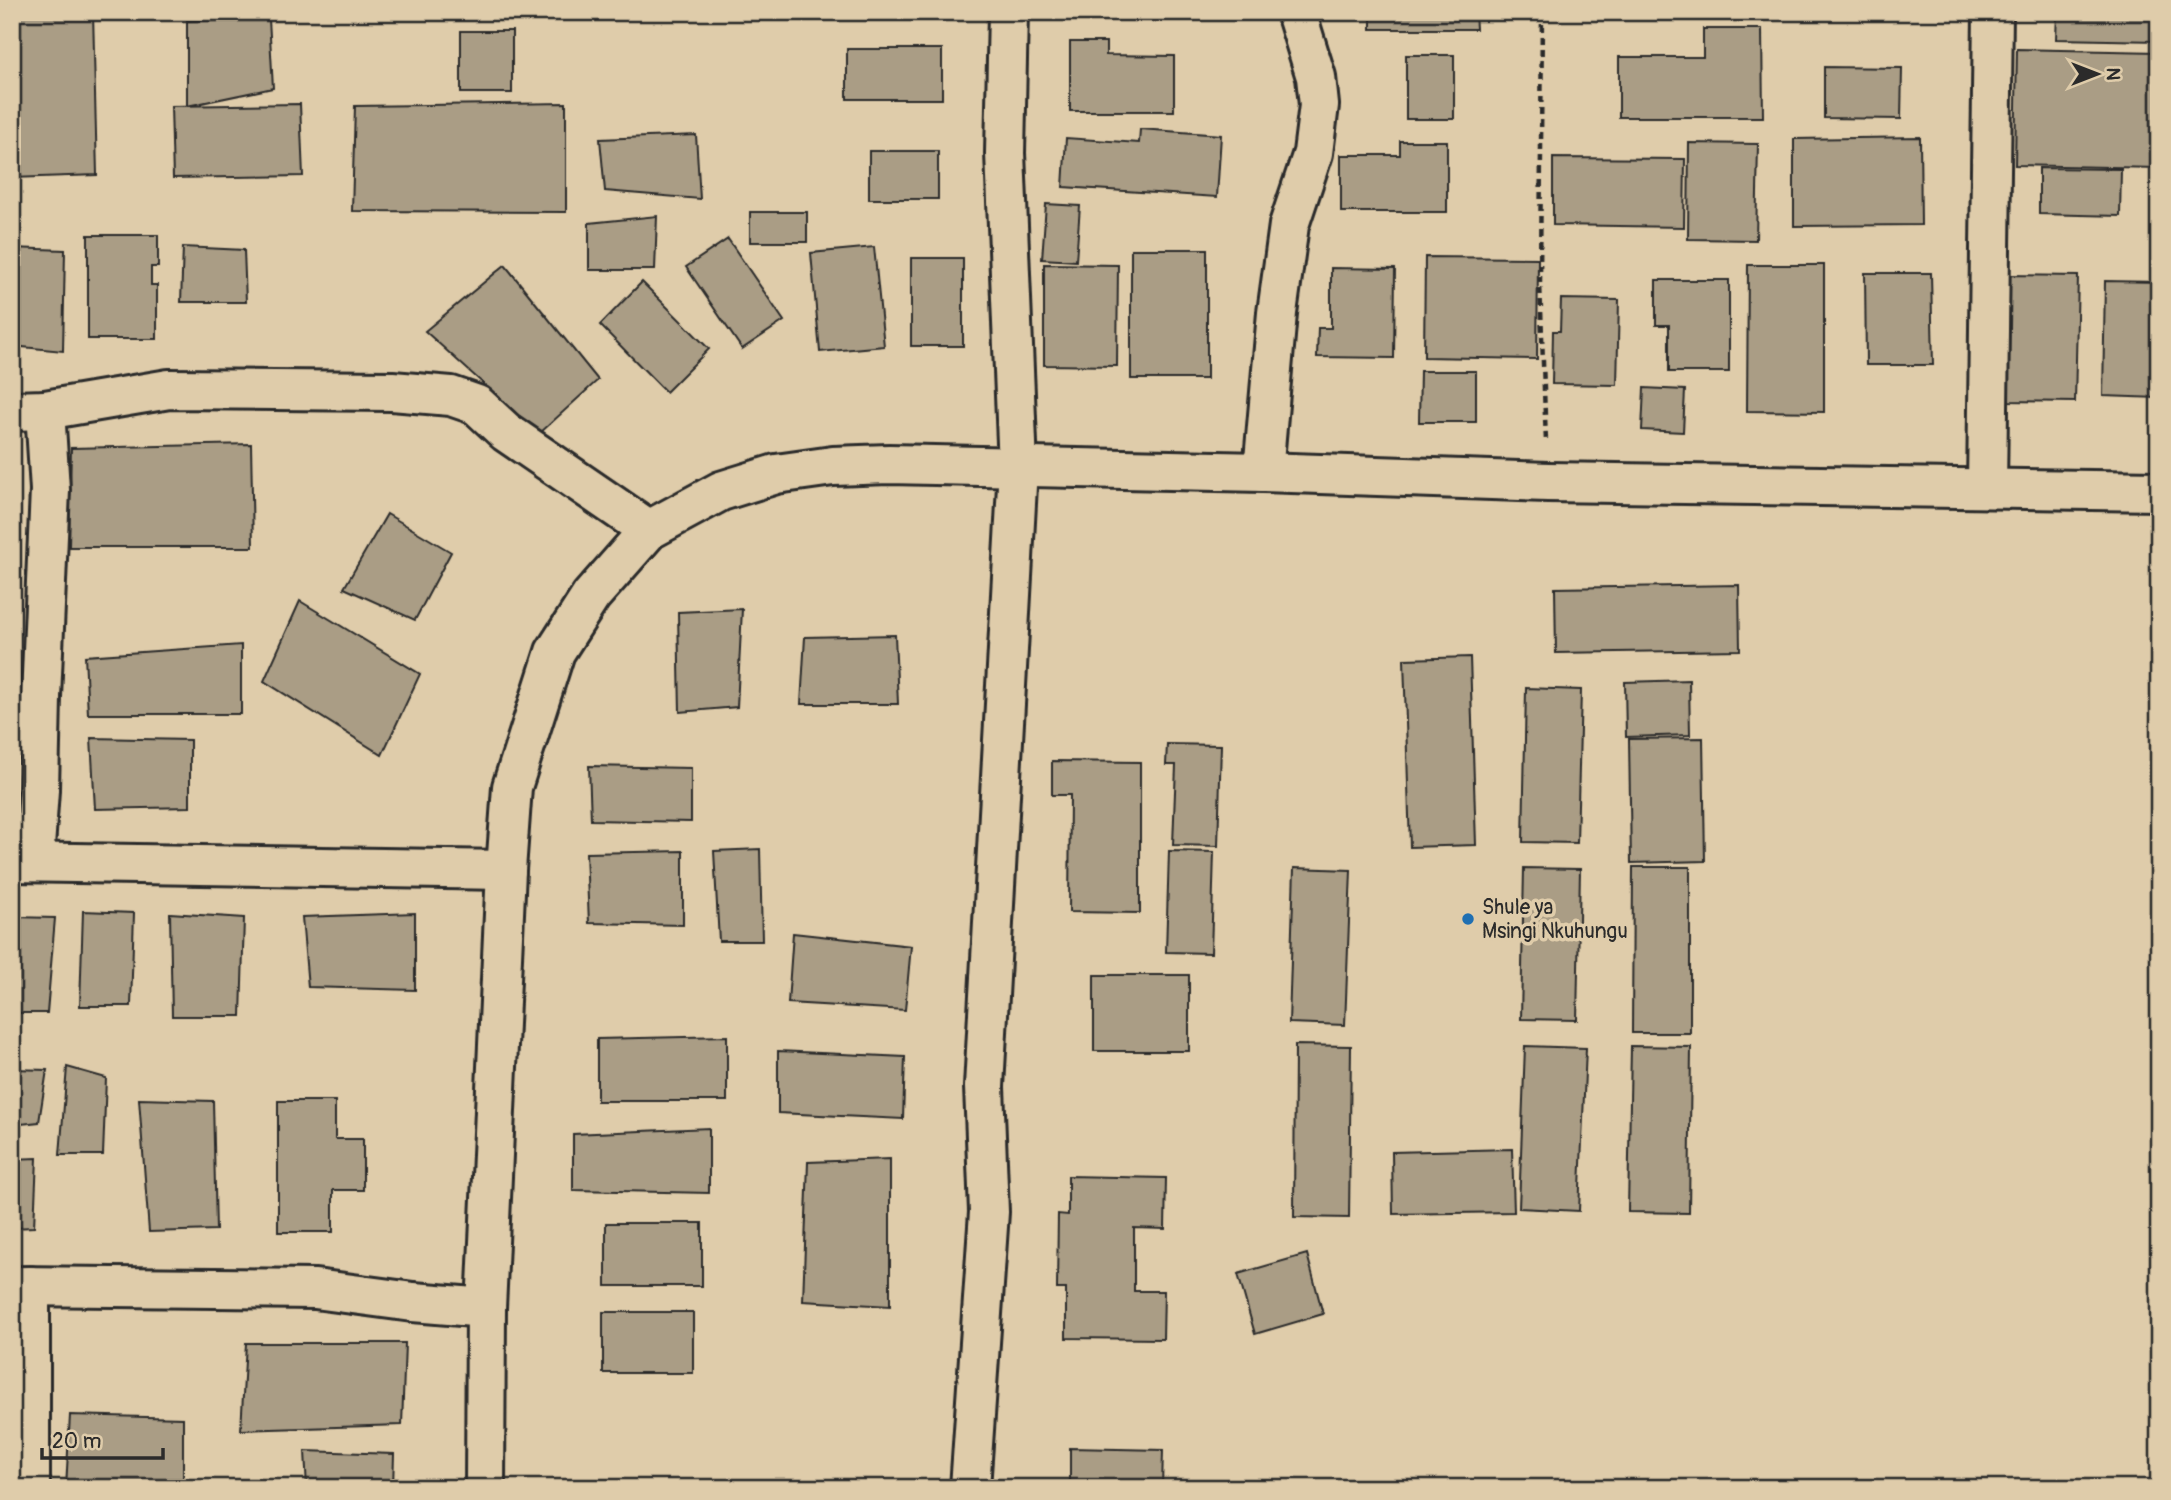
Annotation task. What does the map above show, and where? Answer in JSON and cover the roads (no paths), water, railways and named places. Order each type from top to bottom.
[{"type":"street","points":[[970,1488],[989,1212],[984,1087],[1018,467],[1005,153],[1008,12]]},
{"type":"street","points":[[1263,472],[1277,313],[1289,225],[1312,153],[1319,105],[1316,78],[1296,12]]},
{"type":"street","points":[[1987,488],[1993,12]]},
{"type":"street","points":[[506,870],[23,861],[40,790],[50,490],[29,411],[169,389],[391,391],[451,396],[477,405],[506,432],[649,530]]},
{"type":"street","points":[[485,1488],[486,1308],[512,787],[555,652],[591,596],[649,530],[721,491],[776,474],[833,466],[889,464],[1263,472],[1548,482],[2159,491]]},
{"type":"street","points":[[30,1488],[21,1286],[315,1289],[486,1308]]},
{"type":"place","name":"Shule ya Msingi Nkuhungu","points":[[1468,919]]}]
